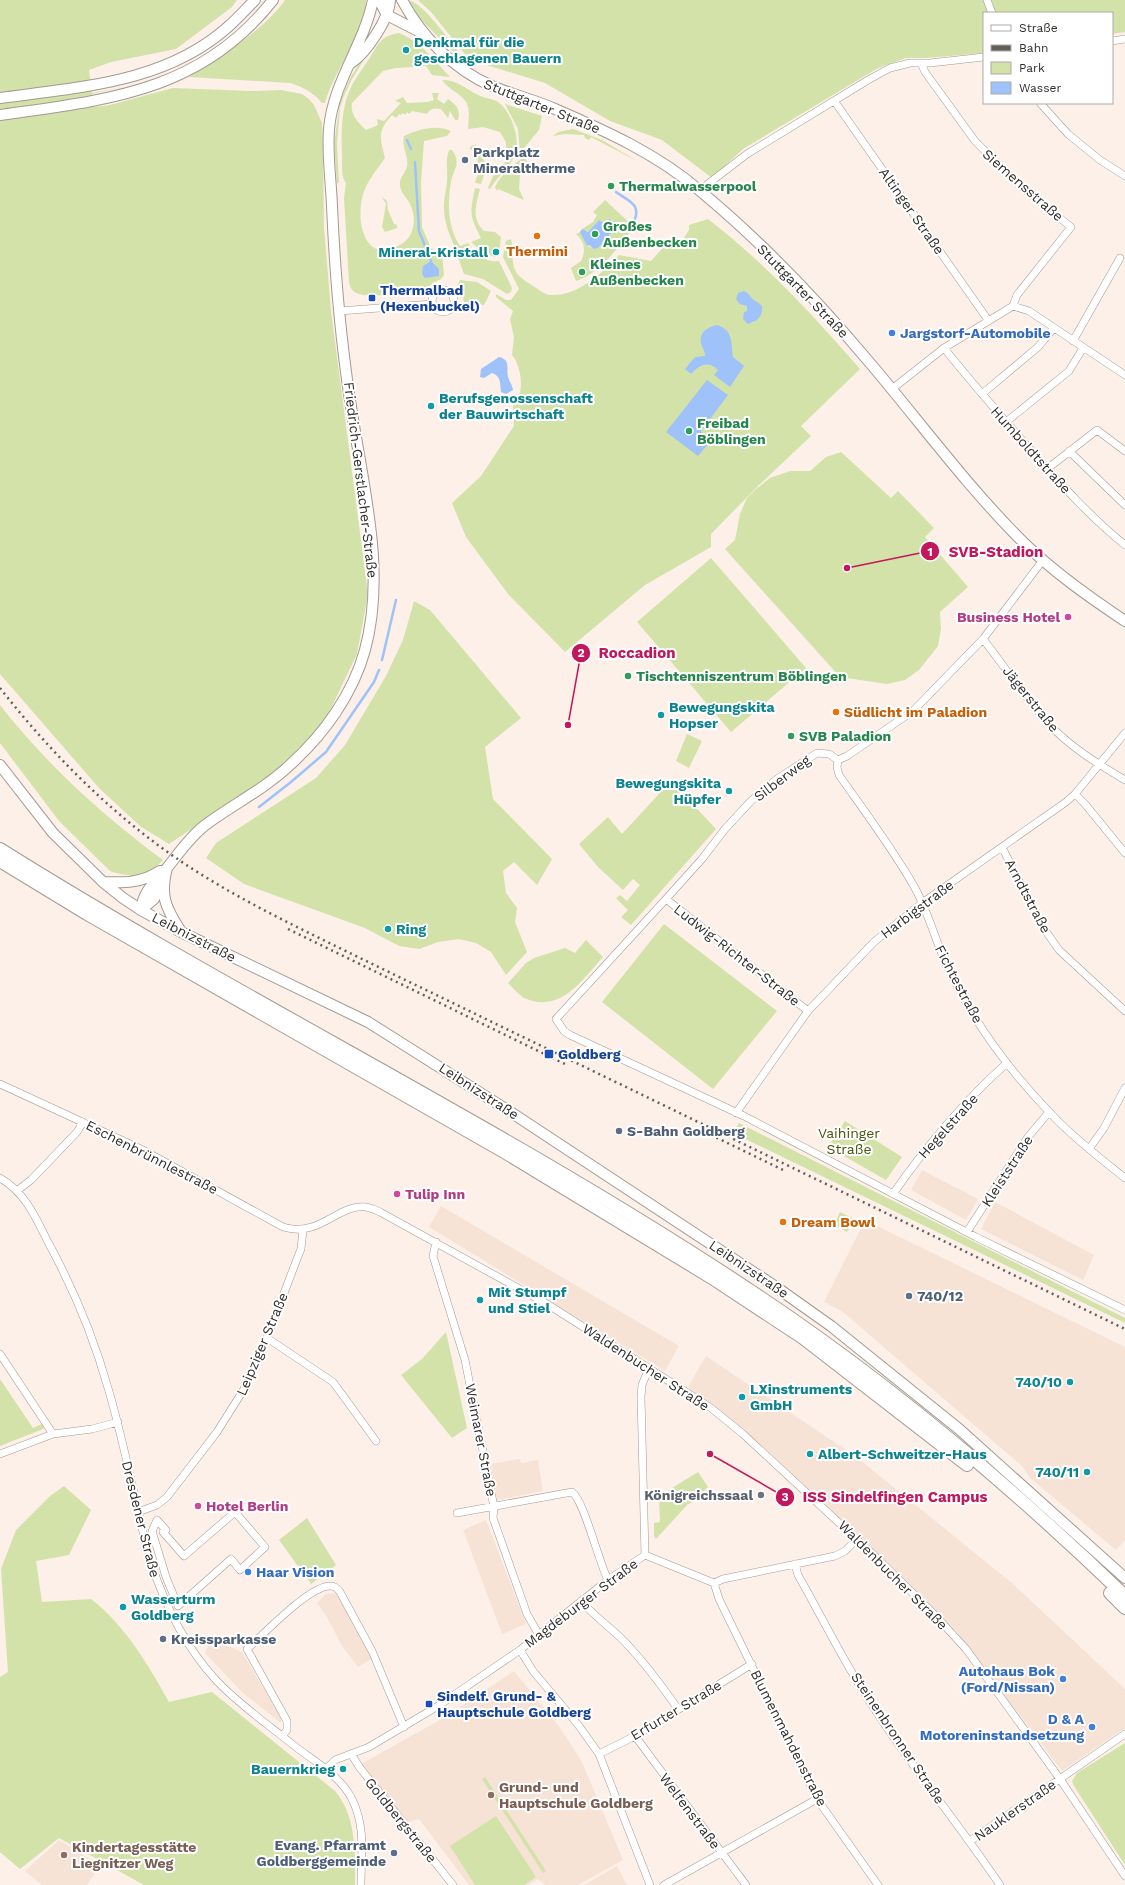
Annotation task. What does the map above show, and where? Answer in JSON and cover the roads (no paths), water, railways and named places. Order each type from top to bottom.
[{"type":"highway","points":[[0,849],[171,951],[529,1154],[753,1292],[824,1342],[962,1450],[1066,1541],[1125,1596]]},
{"type":"highway","points":[[0,861],[107,926],[506,1153],[627,1224],[765,1312],[803,1338],[957,1456],[1066,1552],[1125,1608]]},
{"type":"street","points":[[0,98],[113,82],[158,70],[183,58],[205,44],[228,27],[255,0]]},
{"type":"street","points":[[0,115],[118,97],[169,80],[213,56],[237,38],[273,0]]},
{"type":"street","name":"Friedrich-Gerstlacher-Straße","points":[[141,910],[144,893],[190,838],[204,826],[276,778],[304,752],[342,704],[364,654],[370,630],[374,601],[375,565],[352,411],[339,310],[329,129],[336,94],[351,63],[353,52],[370,14],[373,0]]},
{"type":"street","name":"Stuttgarter Straße","points":[[402,0],[412,17],[426,34],[457,66],[468,74],[491,86],[552,108],[602,130],[647,153],[700,190],[785,268],[828,314],[979,493],[1022,541],[1043,560],[1125,621]]},
{"type":"street","points":[[987,0],[992,12]]},
{"type":"street","points":[[370,14],[386,6]]},
{"type":"street","name":"Friedrich-Gerstlacher-Straße","points":[[351,63],[365,51],[386,6]]},
{"type":"street","name":"Stuttgarter Straße","points":[[386,6],[401,10],[412,17]]},
{"type":"street","name":"Stuttgarter Straße","points":[[386,6],[426,34]]},
{"type":"street","points":[[1113,41],[1125,38]]},
{"type":"street","points":[[700,190],[747,154],[890,68],[910,63],[983,57]]},
{"type":"street","name":"Siemensstraße","points":[[921,63],[925,72],[975,142],[1020,186],[1071,226],[1016,295],[1013,306]]},
{"type":"street","name":"Altinger Straße","points":[[835,102],[988,320]]},
{"type":"street","points":[[1041,104],[1068,134],[1100,160],[1125,176]]},
{"type":"street","points":[[1073,341],[1120,258]]},
{"type":"street","points":[[339,310],[433,304]]},
{"type":"street","points":[[892,389],[944,348],[1013,306],[1029,311],[1125,375]]},
{"type":"street","points":[[982,394],[1038,347],[1054,328]]},
{"type":"street","name":"Humboldtstraße","points":[[944,348],[1006,422],[1080,505],[1125,545]]},
{"type":"street","points":[[1006,422],[1069,371],[1083,348]]},
{"type":"street","points":[[1047,469],[1069,450],[1097,430],[1125,451]]},
{"type":"street","points":[[1069,450],[1125,505]]},
{"type":"street","points":[[838,760],[847,756],[913,711],[983,639],[1043,560]]},
{"type":"street","name":"Jägerstraße","points":[[983,639],[1049,724],[1069,743],[1098,764],[1125,780]]},
{"type":"street","name":"Harbigstraße","points":[[736,1113],[808,1011],[874,942],[922,903],[1075,794],[1098,764],[1125,733]]},
{"type":"street","name":"Silberweg","points":[[736,1113],[570,1036],[564,1031],[556,1019],[666,899],[741,810],[777,779],[817,753],[828,754],[838,760]]},
{"type":"street","name":"Fichtestraße","points":[[838,760],[839,775],[888,846],[922,903],[938,947],[954,980],[983,1029],[1007,1063],[1049,1112],[1089,1149],[1125,1178]]},
{"type":"street","name":"Leibnizstraße","points":[[0,765],[53,833],[104,882],[141,910],[181,932],[368,1022],[475,1088],[720,1249],[831,1326],[959,1429],[1125,1578]]},
{"type":"street","points":[[1075,794],[1086,804],[1125,853]]},
{"type":"street","name":"Arndtstraße","points":[[1002,847],[1040,923],[1060,950],[1125,1011]]},
{"type":"street","name":"Friedrich-Gerstlacher-Straße","points":[[104,882],[132,883],[152,876],[167,867]]},
{"type":"street","name":"Friedrich-Gerstlacher-Straße","points":[[141,910],[154,899],[163,884],[167,867]]},
{"type":"street","name":"Friedrich-Gerstlacher-Straße","points":[[163,884],[165,905],[181,932]]},
{"type":"street","name":"Ludwig-Richter-Straße","points":[[666,899],[808,1011]]},
{"type":"street","name":"Hegelstraße","points":[[893,1194],[914,1164],[935,1139],[1007,1063]]},
{"type":"street","name":"Eschenbrünnlestraße","points":[[0,1084],[150,1154],[213,1187],[276,1224],[288,1228],[303,1230]]},
{"type":"street","points":[[1089,1149],[1104,1128],[1125,1088]]},
{"type":"street","name":"Kleiststraße","points":[[967,1232],[1028,1137],[1049,1112]]},
{"type":"street","points":[[736,1113],[967,1232],[1125,1310]]},
{"type":"street","points":[[0,1178],[18,1190],[31,1180],[77,1132],[83,1122]]},
{"type":"street","name":"Dresdener Straße","points":[[18,1190],[54,1253],[76,1302],[100,1363],[118,1422],[138,1512],[157,1583],[173,1618],[188,1644],[216,1680],[325,1770],[352,1798],[358,1813],[363,1841],[361,1885]]},
{"type":"street","name":"Waldenbucher Straße","points":[[303,1230],[311,1228],[351,1209],[367,1207],[380,1212],[542,1301],[711,1408],[743,1434],[857,1539],[933,1613],[966,1649],[1060,1779],[1125,1876]]},
{"type":"street","name":"Leipziger Straße","points":[[138,1512],[157,1505],[167,1497],[217,1432],[244,1389],[267,1338],[301,1249],[303,1230]]},
{"type":"street","name":"Weimarer Straße","points":[[436,1242],[433,1256],[465,1360],[494,1507],[493,1518],[527,1614],[539,1635]]},
{"type":"street","points":[[267,1338],[333,1382],[376,1441]]},
{"type":"street","points":[[0,1354],[53,1434]]},
{"type":"street","points":[[645,1555],[641,1397],[642,1385],[649,1368]]},
{"type":"street","points":[[0,1454],[53,1434],[92,1429],[118,1422]]},
{"type":"street","points":[[457,1514],[572,1492],[575,1494],[608,1580]]},
{"type":"street","points":[[235,1512],[266,1547],[240,1570],[231,1559],[178,1606],[166,1577],[152,1531],[157,1520],[166,1530],[163,1532],[184,1556],[235,1512]]},
{"type":"street","points":[[714,1583],[723,1579],[835,1556],[845,1551],[857,1539]]},
{"type":"street","name":"Magdeburger Straße","points":[[325,1770],[335,1760],[368,1747],[404,1727],[520,1650],[608,1580],[645,1555],[714,1583]]},
{"type":"street","name":"Steinenbronner Straße","points":[[795,1564],[798,1575],[869,1701],[902,1750],[970,1841],[1000,1885]]},
{"type":"street","name":"Blumenmahdenstraße","points":[[714,1583],[719,1599],[817,1800],[878,1885]]},
{"type":"street","points":[[282,1736],[287,1730],[287,1721],[247,1649],[310,1593],[330,1586],[334,1586],[340,1592],[369,1646],[404,1727]]},
{"type":"street","points":[[581,1601],[636,1654],[678,1709]]},
{"type":"street","points":[[520,1650],[533,1671],[599,1754],[650,1885]]},
{"type":"street","name":"Erfurter Straße","points":[[599,1754],[635,1736],[752,1664]]},
{"type":"street","name":"Nauklerstraße","points":[[970,1841],[1125,1734]]},
{"type":"street","name":"Welfenstraße","points":[[635,1736],[746,1885]]},
{"type":"street","name":"Goldbergstraße","points":[[351,1754],[360,1768],[453,1885]]},
{"type":"street","points":[[664,1885],[817,1800]]},
{"type":"water","name":"Großes Außenbecken","points":[[610,219],[613,222],[610,228],[613,231],[612,233],[609,234],[609,236],[598,248],[594,249],[589,245],[587,246],[580,232],[582,229],[588,232],[599,220],[604,223]]},
{"type":"water","points":[[431,261],[439,269],[439,276],[425,278],[422,274],[423,266]]},
{"type":"water","points":[[744,291],[762,307],[761,315],[757,320],[748,324],[743,319],[744,312],[747,311],[747,306],[740,304],[736,299],[738,293]]},
{"type":"water","points":[[717,325],[729,333],[733,357],[744,366],[730,387],[714,375],[718,370],[711,365],[707,364],[700,366],[691,374],[685,369],[695,357],[705,356],[701,343],[701,336],[707,329]]},
{"type":"water","points":[[499,357],[503,358],[507,362],[508,377],[513,390],[506,394],[501,392],[500,380],[495,374],[492,373],[484,378],[480,377],[481,369]]},
{"type":"water","points":[[707,380],[728,395],[701,431],[710,442],[698,456],[666,432]]},
{"type":"waterway","points":[[407,140],[411,149]]},
{"type":"waterway","points":[[415,162],[419,231],[431,261]]},
{"type":"waterway","points":[[616,192],[635,207],[636,217],[633,223]]},
{"type":"waterway","points":[[382,660],[396,600]]},
{"type":"waterway","points":[[259,807],[326,752],[374,682],[379,670]]},
{"type":"railway","points":[[0,688],[61,759],[105,802],[154,842],[200,874],[222,887],[312,935],[1125,1329]]},
{"type":"railway","points":[[288,929],[567,1065]]},
{"type":"railway","points":[[711,1135],[783,1170]]},
{"type":"place","name":"Denkmal für die geschlagenen Bauern","points":[[406,50]]},
{"type":"place","name":"Parkplatz Mineraltherme","points":[[465,160]]},
{"type":"place","name":"Thermalwasserpool","points":[[611,186]]},
{"type":"place","name":"Großes Außenbecken","points":[[595,234]]},
{"type":"place","name":"Thermini","points":[[537,236]]},
{"type":"place","name":"Mineral-Kristall","points":[[496,252]]},
{"type":"place","name":"Kleines Außenbecken","points":[[582,272]]},
{"type":"place","name":"Thermalbad (Hexenbuckel)","points":[[372,298]]},
{"type":"place","name":"Jargstorf-Automobile","points":[[892,333]]},
{"type":"place","name":"Berufsgenossenschaft der Bauwirtschaft","points":[[431,406]]},
{"type":"place","name":"Freibad Böblingen","points":[[689,431]]},
{"type":"place","name":"SVB-Stadion","points":[[847,568]]},
{"type":"place","name":"Business Hotel","points":[[1068,617]]},
{"type":"place","name":"Tischtenniszentrum Böblingen","points":[[628,676]]},
{"type":"place","name":"Südlicht im Paladion","points":[[836,712]]},
{"type":"place","name":"Bewegungskita Hopser","points":[[661,715]]},
{"type":"place","name":"Roccadion","points":[[568,725]]},
{"type":"place","name":"SVB Paladion","points":[[791,736]]},
{"type":"place","name":"Bewegungskita Hüpfer","points":[[729,791]]},
{"type":"place","name":"Ring","points":[[388,929]]},
{"type":"place","name":"Goldberg","points":[[549,1054]]},
{"type":"place","name":"S-Bahn Goldberg","points":[[619,1131]]},
{"type":"place","name":"Tulip Inn","points":[[397,1194]]},
{"type":"place","name":"Dream Bowl","points":[[783,1222]]},
{"type":"place","name":"740/12","points":[[909,1296]]},
{"type":"place","name":"Mit Stumpf und Stiel","points":[[480,1300]]},
{"type":"place","name":"740/10","points":[[1070,1382]]},
{"type":"place","name":"LXinstruments GmbH","points":[[742,1397]]},
{"type":"place","name":"ISS Sindelfingen Campus","points":[[710,1454]]},
{"type":"place","name":"Albert-Schweitzer-Haus","points":[[810,1454]]},
{"type":"place","name":"740/11","points":[[1087,1472]]},
{"type":"place","name":"Königreichssaal","points":[[761,1495]]},
{"type":"place","name":"Hotel Berlin","points":[[198,1506]]},
{"type":"place","name":"Haar Vision","points":[[248,1572]]},
{"type":"place","name":"Wasserturm Goldberg","points":[[123,1607]]},
{"type":"place","name":"Kreissparkasse","points":[[163,1639]]},
{"type":"place","name":"Autohaus Bok (Ford/Nissan)","points":[[1063,1679]]},
{"type":"place","name":"Sindelf. Grund- & Hauptschule Goldberg","points":[[429,1704]]},
{"type":"place","name":"D & A Motoreninstandsetzung","points":[[1092,1727]]},
{"type":"place","name":"Bauernkrieg","points":[[343,1769]]},
{"type":"place","name":"Grund- und Hauptschule Goldberg","points":[[491,1795]]},
{"type":"place","name":"Evang. Pfarramt Goldberggemeinde","points":[[394,1853]]},
{"type":"place","name":"Kindertagesstätte Liegnitzer Weg","points":[[64,1855]]},
{"type":"park label","name":"Vaihinger Straße","points":[[849,1142]]}]
